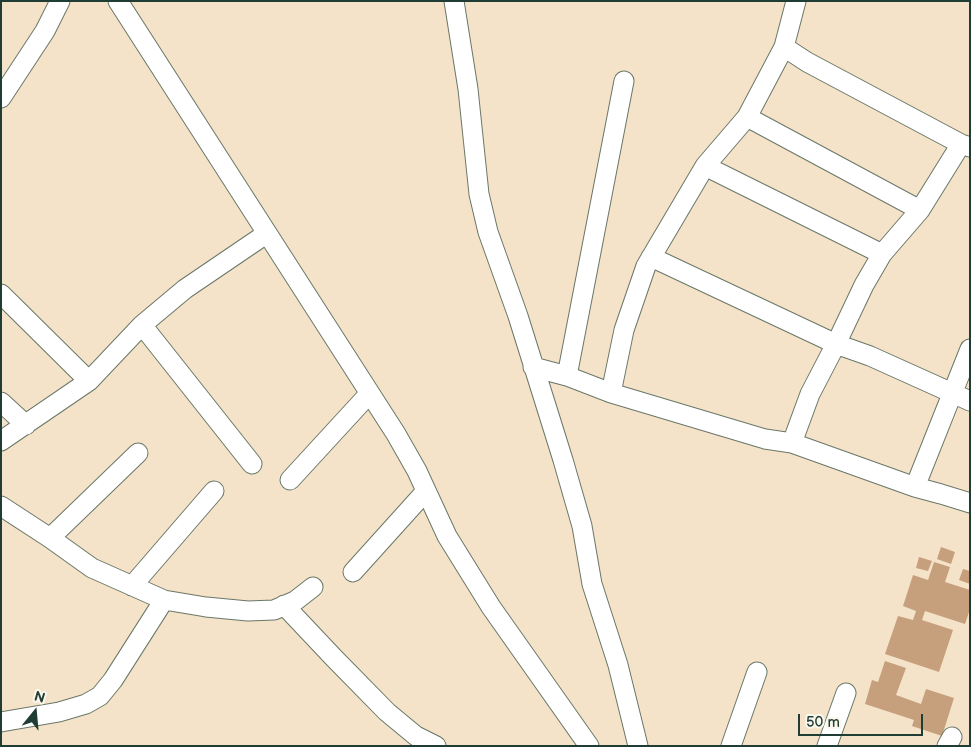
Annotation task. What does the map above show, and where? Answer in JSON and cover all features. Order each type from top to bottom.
[{"type":"street","points":[[1,98],[45,31],[60,1]]},
{"type":"street","points":[[118,1],[396,434],[417,471],[447,536],[491,607],[589,746]]},
{"type":"street","points":[[454,1],[468,89],[479,194],[488,232],[518,316],[564,460],[582,526],[592,584],[618,665],[638,746]]},
{"type":"street","points":[[611,393],[624,330],[646,266],[705,166],[747,117],[784,47],[796,1]]},
{"type":"street","points":[[784,47],[807,62],[965,146],[920,210],[882,254],[864,285],[810,394],[792,443]]},
{"type":"street","points":[[566,376],[624,81]]},
{"type":"street","points":[[747,117],[920,210]]},
{"type":"street","points":[[705,166],[882,254]]},
{"type":"street","points":[[1,442],[89,381],[142,325],[185,289],[266,234]]},
{"type":"street","points":[[651,257],[836,344],[870,356],[970,401]]},
{"type":"street","points":[[1,294],[89,381]]},
{"type":"street","points":[[142,325],[252,464]]},
{"type":"street","points":[[915,487],[970,349]]},
{"type":"street","points":[[534,367],[566,376],[611,393],[765,439],[792,443],[915,487],[970,503]]},
{"type":"street","points":[[290,480],[369,394]]},
{"type":"street","points":[[1,402],[26,425]]},
{"type":"street","points":[[50,538],[138,454]]},
{"type":"street","points":[[132,586],[214,491]]},
{"type":"street","points":[[353,572],[426,491]]},
{"type":"street","points":[[1,506],[92,568],[164,600],[248,611],[274,610],[295,601],[312,587]]},
{"type":"street","points":[[1,722],[59,712],[86,704],[100,696],[113,680],[164,600]]},
{"type":"street","points":[[284,606],[387,712],[416,736],[436,746]]},
{"type":"street","points":[[731,746],[757,672]]},
{"type":"street","points":[[827,746],[846,693]]},
{"type":"building","points":[[941,547],[955,552],[951,564],[937,559]]},
{"type":"building","points":[[919,557],[932,561],[928,571],[916,568]]},
{"type":"building","points":[[934,562],[950,567],[945,582],[970,590],[970,609],[965,624],[925,611],[922,620],[953,630],[939,672],[885,654],[898,616],[913,620],[916,611],[903,606],[913,575],[928,580]]},
{"type":"building","points":[[963,569],[970,571],[970,584],[959,580]]},
{"type":"building","points":[[885,661],[906,668],[896,695],[921,704],[926,689],[954,698],[942,736],[912,726],[914,720],[865,704],[872,680],[878,682]]}]
